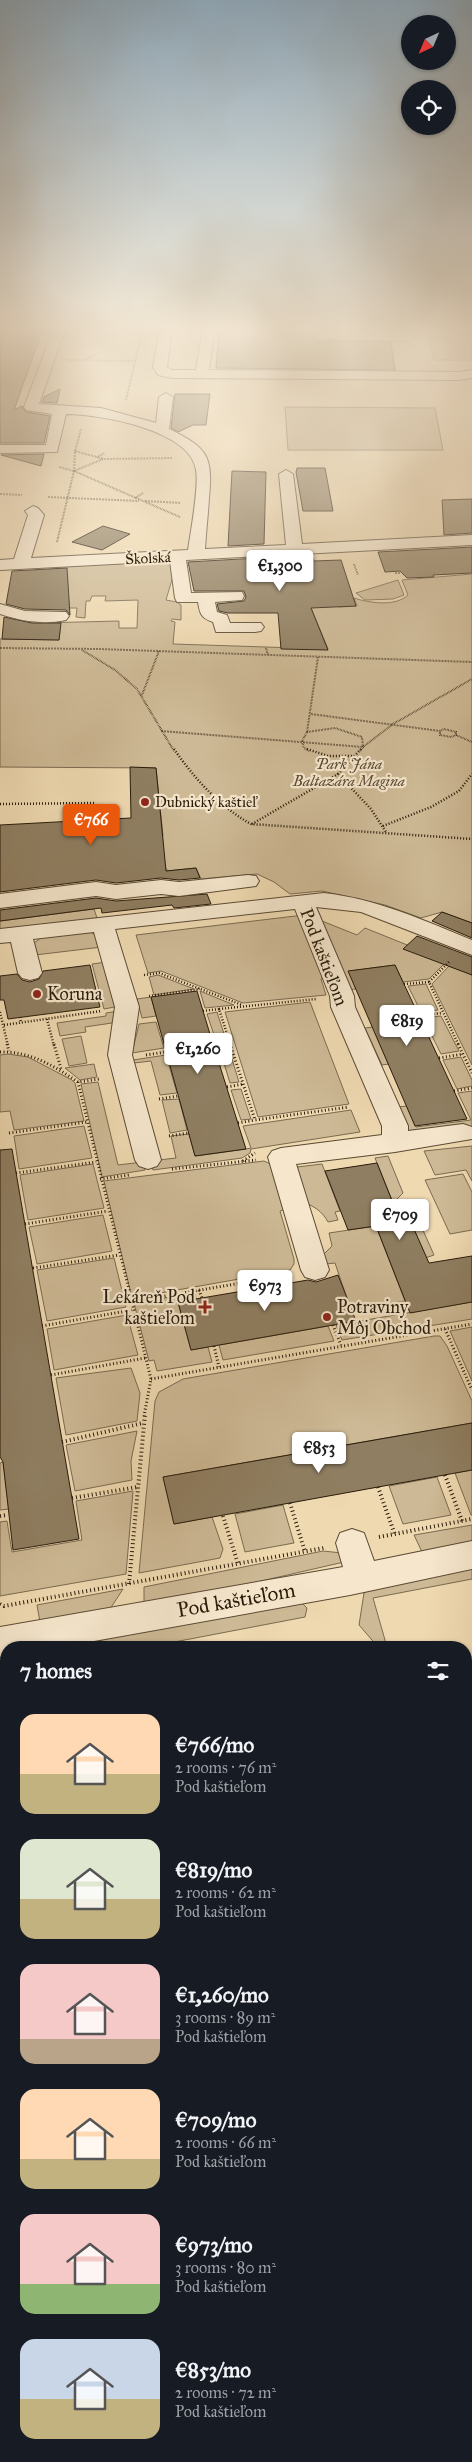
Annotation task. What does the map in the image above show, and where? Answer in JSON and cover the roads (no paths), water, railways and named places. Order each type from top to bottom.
[{"type":"street","points":[[0,449],[52,449],[53,442]]},
{"type":"street","points":[[180,442],[189,447],[200,458],[204,470],[197,524],[196,556]]},
{"type":"street","points":[[286,474],[295,549]]},
{"type":"street","points":[[21,564],[21,546],[26,528],[36,514],[33,511]]},
{"type":"street","name":"Školská","points":[[0,565],[472,540]]},
{"type":"street","points":[[178,557],[183,598],[236,596]]},
{"type":"street","points":[[206,597],[209,615],[221,618],[222,628],[254,627]]},
{"type":"street","points":[[0,609],[24,616],[60,616]]},
{"type":"street","points":[[0,901],[96,889],[116,892],[161,887],[178,889],[248,880]]},
{"type":"street","points":[[303,901],[323,898],[382,912],[472,948]]},
{"type":"street","name":"Pod kaštieľom","points":[[10,935],[303,901],[342,996],[343,1007],[395,1126],[395,1143]]},
{"type":"street","points":[[103,925],[123,995],[120,1055],[150,1168]]},
{"type":"street","points":[[10,935],[30,973]]},
{"type":"street","points":[[315,1270],[281,1157],[463,1133]]},
{"type":"street","points":[[352,1543],[363,1576]]},
{"type":"street","name":"Pod kaštieľom","points":[[6,1641],[472,1555]]},
{"type":"place","name":"Dubnický kaštieľ","points":[[145,802]]},
{"type":"place","name":"Koruna","points":[[37,994]]},
{"type":"place","name":"Lekáreň Pod kaštieľom","points":[[205,1307]]},
{"type":"place","name":"Potraviny Môj Obchod","points":[[327,1317]]},
{"type":"park label","name":"Park Jána Baltazára Magina","points":[[349,772]]}]
